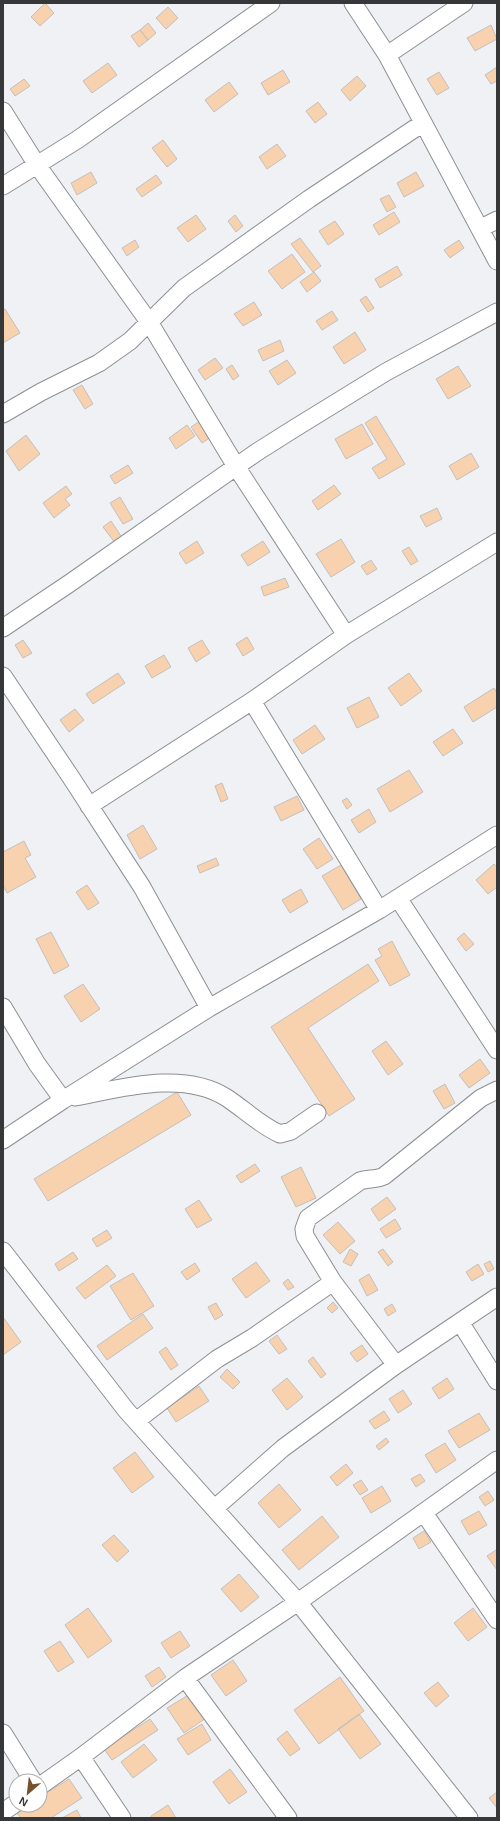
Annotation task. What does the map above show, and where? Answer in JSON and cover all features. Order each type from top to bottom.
[{"type":"street","points":[[3,186],[77,140],[271,3]]},
{"type":"street","points":[[353,3],[387,55],[497,260]]},
{"type":"street","points":[[387,55],[464,3]]},
{"type":"street","points":[[3,111],[37,164],[148,322],[237,468],[346,635]]},
{"type":"street","points":[[3,414],[41,392],[99,363],[130,341],[184,288],[423,123]]},
{"type":"street","points":[[481,228],[497,220]]},
{"type":"street","points":[[3,628],[83,575],[295,428],[386,372],[497,312]]},
{"type":"street","points":[[89,806],[252,701],[346,635],[497,542]]},
{"type":"street","points":[[3,676],[142,887],[210,1008]]},
{"type":"street","points":[[252,701],[379,910]]},
{"type":"street","points":[[3,1140],[63,1100],[210,1008],[379,910],[497,835]]},
{"type":"street","points":[[398,898],[497,1050]]},
{"type":"street","points":[[3,1007],[37,1064],[63,1100]]},
{"type":"street","points":[[63,1100],[139,1084],[174,1084],[203,1087],[226,1098],[256,1121],[280,1134],[291,1131],[317,1114]]},
{"type":"street","points":[[396,1365],[334,1282],[304,1236],[304,1229],[308,1218],[360,1181],[366,1179],[376,1180],[384,1176],[481,1098],[497,1090]]},
{"type":"street","points":[[3,1251],[136,1421],[298,1602],[469,1818]]},
{"type":"street","points":[[136,1421],[216,1359],[252,1338],[334,1282]]},
{"type":"street","points":[[215,1508],[283,1448],[396,1365],[497,1297]]},
{"type":"street","points":[[460,1322],[497,1381]]},
{"type":"street","points":[[48,1780],[186,1678],[298,1602],[497,1460]]},
{"type":"street","points":[[424,1513],[497,1620]]},
{"type":"street","points":[[186,1678],[288,1818]]},
{"type":"street","points":[[3,1733],[28,1773]]},
{"type":"street","points":[[81,1757],[122,1818]]},
{"type":"building","points":[[45,3],[54,13],[40,26],[31,17]]},
{"type":"building","points":[[168,7],[178,18],[166,29],[156,18]]},
{"type":"building","points":[[148,23],[156,33],[148,40],[140,30]]},
{"type":"building","points":[[491,25],[497,39],[475,51],[467,38]]},
{"type":"building","points":[[140,30],[148,40],[139,47],[131,36]]},
{"type":"building","points":[[108,63],[117,75],[92,93],[83,81]]},
{"type":"building","points":[[497,67],[497,81],[491,84],[485,75]]},
{"type":"building","points":[[283,70],[290,82],[268,95],[261,83]]},
{"type":"building","points":[[439,72],[449,88],[437,95],[427,79]]},
{"type":"building","points":[[357,76],[366,86],[350,101],[341,90]]},
{"type":"building","points":[[24,79],[30,86],[15,96],[10,89]]},
{"type":"building","points":[[229,82],[238,94],[214,112],[205,100]]},
{"type":"building","points":[[318,102],[327,114],[315,123],[306,111]]},
{"type":"building","points":[[163,140],[177,159],[167,167],[152,148]]},
{"type":"building","points":[[277,144],[286,156],[267,169],[259,157]]},
{"type":"building","points":[[91,172],[97,183],[77,195],[71,183]]},
{"type":"building","points":[[416,172],[424,186],[404,197],[397,183]]},
{"type":"building","points":[[156,175],[162,183],[142,197],[136,189]]},
{"type":"building","points":[[389,195],[396,207],[387,212],[380,199]]},
{"type":"building","points":[[394,212],[400,222],[379,235],[373,225]]},
{"type":"building","points":[[196,215],[206,229],[188,242],[177,228]]},
{"type":"building","points":[[235,215],[243,226],[236,232],[228,221]]},
{"type":"building","points":[[335,221],[344,234],[328,245],[319,231]]},
{"type":"building","points":[[300,238],[321,266],[313,272],[291,244]]},
{"type":"building","points":[[135,240],[139,247],[127,256],[122,248]]},
{"type":"building","points":[[459,240],[464,248],[450,258],[444,250]]},
{"type":"building","points":[[292,254],[305,272],[282,289],[268,271]]},
{"type":"building","points":[[397,266],[402,275],[380,288],[375,279]]},
{"type":"building","points":[[314,272],[321,281],[307,292],[300,282]]},
{"type":"building","points":[[366,296],[374,308],[368,312],[360,300]]},
{"type":"building","points":[[254,302],[262,315],[243,326],[234,314]]},
{"type":"building","points":[[5,309],[20,333],[3,343],[3,310]]},
{"type":"building","points":[[332,311],[338,320],[322,330],[316,321]]},
{"type":"building","points":[[355,332],[366,350],[344,364],[333,347]]},
{"type":"building","points":[[280,340],[284,351],[263,361],[258,350]]},
{"type":"building","points":[[215,358],[223,368],[205,380],[198,370]]},
{"type":"building","points":[[287,360],[296,373],[278,385],[269,371]]},
{"type":"building","points":[[232,365],[239,376],[233,380],[226,369]]},
{"type":"building","points":[[458,366],[471,386],[448,399],[436,379]]},
{"type":"building","points":[[82,385],[93,404],[85,409],[73,390]]},
{"type":"building","points":[[376,416],[405,464],[379,479],[372,468],[387,459],[365,423]]},
{"type":"building","points":[[200,421],[211,437],[202,443],[191,427]]},
{"type":"building","points":[[362,424],[373,444],[346,459],[335,439]]},
{"type":"building","points":[[187,425],[195,436],[176,449],[169,438]]},
{"type":"building","points":[[26,435],[40,454],[19,471],[6,451]]},
{"type":"building","points":[[471,453],[479,467],[457,480],[449,466]]},
{"type":"building","points":[[128,465],[133,473],[115,484],[110,476]]},
{"type":"building","points":[[334,485],[341,494],[318,510],[312,501]]},
{"type":"building","points":[[66,486],[72,494],[65,499],[70,505],[54,518],[43,503]]},
{"type":"building","points":[[120,497],[133,519],[123,524],[110,503]]},
{"type":"building","points":[[437,508],[442,519],[426,527],[420,516]]},
{"type":"building","points":[[111,521],[123,539],[116,544],[103,527]]},
{"type":"building","points":[[341,539],[355,562],[331,577],[316,554]]},
{"type":"building","points":[[197,541],[204,553],[186,564],[179,553]]},
{"type":"building","points":[[263,541],[270,552],[248,566],[241,555]]},
{"type":"building","points":[[409,547],[418,561],[411,565],[402,551]]},
{"type":"building","points":[[371,560],[377,569],[367,575],[361,566]]},
{"type":"building","points":[[285,578],[289,587],[264,596],[261,587]]},
{"type":"building","points":[[247,637],[254,649],[243,656],[236,644]]},
{"type":"building","points":[[23,640],[32,653],[23,658],[15,645]]},
{"type":"building","points":[[202,640],[210,653],[196,662],[188,648]]},
{"type":"building","points":[[164,655],[171,667],[152,678],[145,666]]},
{"type":"building","points":[[118,673],[125,683],[93,704],[86,694]]},
{"type":"building","points":[[409,673],[422,691],[401,706],[388,688]]},
{"type":"building","points":[[494,688],[497,693],[497,707],[473,722],[464,707]]},
{"type":"building","points":[[369,697],[379,717],[357,728],[347,708]]},
{"type":"building","points":[[75,709],[84,720],[69,732],[60,720]]},
{"type":"building","points":[[315,725],[325,739],[302,754],[293,740]]},
{"type":"building","points":[[453,729],[463,743],[443,756],[433,742]]},
{"type":"building","points":[[409,770],[423,792],[390,812],[377,789]]},
{"type":"building","points":[[222,783],[228,799],[221,802],[215,786]]},
{"type":"building","points":[[297,796],[304,810],[281,821],[274,807]]},
{"type":"building","points":[[347,798],[352,805],[347,809],[342,801]]},
{"type":"building","points":[[369,809],[376,822],[359,833],[351,820]]},
{"type":"building","points":[[143,825],[157,849],[140,859],[127,835]]},
{"type":"building","points":[[319,838],[333,859],[317,869],[303,849]]},
{"type":"building","points":[[24,841],[31,855],[25,858],[36,877],[7,893],[3,885],[3,852]]},
{"type":"building","points":[[216,858],[219,865],[200,873],[197,866]]},
{"type":"building","points":[[494,864],[497,867],[497,887],[488,894],[476,880]]},
{"type":"building","points":[[341,865],[361,899],[343,910],[322,876]]},
{"type":"building","points":[[87,885],[99,903],[88,910],[76,892]]},
{"type":"building","points":[[301,889],[308,902],[290,913],[282,900]]},
{"type":"building","points":[[51,932],[69,966],[54,974],[36,939]]},
{"type":"building","points":[[464,933],[474,944],[466,951],[457,939]]},
{"type":"building","points":[[392,941],[410,975],[390,986],[375,960],[382,956],[378,949]]},
{"type":"building","points":[[368,964],[379,981],[308,1028],[355,1099],[329,1116],[271,1027]]},
{"type":"building","points":[[83,984],[100,1009],[81,1022],[64,996]]},
{"type":"building","points":[[386,1041],[403,1064],[388,1075],[372,1051]]},
{"type":"building","points":[[480,1059],[490,1073],[469,1088],[459,1075]]},
{"type":"building","points":[[445,1084],[455,1103],[444,1109],[433,1091]]},
{"type":"building","points":[[177,1092],[191,1115],[48,1201],[34,1179]]},
{"type":"building","points":[[255,1164],[260,1171],[241,1183],[236,1176]]},
{"type":"building","points":[[301,1167],[316,1198],[296,1207],[281,1177]]},
{"type":"building","points":[[387,1197],[396,1209],[379,1221],[371,1209]]},
{"type":"building","points":[[199,1200],[212,1220],[197,1228],[185,1209]]},
{"type":"building","points":[[395,1219],[401,1229],[386,1238],[380,1229]]},
{"type":"building","points":[[338,1222],[355,1241],[340,1254],[323,1235]]},
{"type":"building","points":[[107,1230],[112,1238],[97,1247],[92,1239]]},
{"type":"building","points":[[350,1249],[358,1254],[351,1266],[343,1262]]},
{"type":"building","points":[[383,1249],[393,1262],[388,1266],[378,1252]]},
{"type":"building","points":[[73,1252],[78,1259],[59,1271],[55,1264]]},
{"type":"building","points":[[490,1261],[494,1269],[488,1272],[484,1264]]},
{"type":"building","points":[[256,1262],[270,1281],[246,1298],[232,1279]]},
{"type":"building","points":[[195,1263],[200,1271],[187,1280],[181,1272]]},
{"type":"building","points":[[478,1264],[484,1274],[472,1281],[466,1272]]},
{"type":"building","points":[[107,1265],[116,1276],[85,1299],[76,1288]]},
{"type":"building","points":[[133,1273],[154,1306],[131,1320],[110,1286]]},
{"type":"building","points":[[369,1274],[378,1290],[367,1296],[359,1280]]},
{"type":"building","points":[[288,1279],[294,1287],[288,1290],[283,1283]]},
{"type":"building","points":[[333,1302],[338,1308],[332,1313],[327,1308]]},
{"type":"building","points":[[216,1303],[223,1315],[215,1320],[208,1307]]},
{"type":"building","points":[[392,1304],[396,1311],[388,1316],[384,1309]]},
{"type":"building","points":[[143,1314],[153,1328],[107,1360],[97,1346]]},
{"type":"building","points":[[3,1317],[21,1342],[3,1355]]},
{"type":"building","points":[[277,1335],[287,1349],[279,1354],[269,1341]]},
{"type":"building","points":[[362,1345],[368,1354],[357,1362],[350,1353]]},
{"type":"building","points":[[166,1347],[178,1365],[171,1370],[159,1352]]},
{"type":"building","points":[[313,1357],[326,1374],[321,1378],[308,1361]]},
{"type":"building","points":[[227,1369],[240,1382],[233,1389],[220,1377]]},
{"type":"building","points":[[287,1378],[303,1397],[287,1410],[272,1390]]},
{"type":"building","points":[[447,1378],[454,1389],[439,1399],[432,1388]]},
{"type":"building","points":[[199,1386],[209,1401],[176,1422],[167,1408]]},
{"type":"building","points":[[403,1390],[412,1404],[398,1413],[389,1399]]},
{"type":"building","points":[[384,1411],[390,1420],[375,1429],[369,1421]]},
{"type":"building","points":[[479,1413],[490,1430],[459,1448],[448,1431]]},
{"type":"building","points":[[386,1438],[389,1442],[379,1450],[376,1446]]},
{"type":"building","points":[[445,1443],[456,1460],[436,1473],[425,1455]]},
{"type":"building","points":[[135,1452],[154,1477],[132,1493],[113,1468]]},
{"type":"building","points":[[346,1464],[353,1473],[337,1486],[330,1477]]},
{"type":"building","points":[[420,1474],[425,1481],[416,1487],[411,1479]]},
{"type":"building","points":[[361,1480],[368,1490],[360,1495],[353,1485]]},
{"type":"building","points":[[279,1484],[301,1510],[279,1528],[258,1503]]},
{"type":"building","points":[[382,1486],[391,1501],[371,1513],[362,1498]]},
{"type":"building","points":[[488,1491],[494,1500],[485,1506],[479,1497]]},
{"type":"building","points":[[479,1511],[487,1525],[469,1535],[461,1521]]},
{"type":"building","points":[[322,1516],[339,1537],[299,1570],[282,1550]]},
{"type":"building","points":[[424,1531],[431,1542],[419,1549],[413,1538]]},
{"type":"building","points":[[114,1535],[129,1551],[117,1562],[102,1545]]},
{"type":"building","points":[[496,1550],[497,1552],[497,1570],[487,1556]]},
{"type":"building","points":[[239,1574],[259,1597],[241,1612],[221,1589]]},
{"type":"building","points":[[88,1608],[112,1641],[88,1658],[65,1625]]},
{"type":"building","points":[[473,1608],[487,1627],[468,1641],[454,1623]]},
{"type":"building","points":[[180,1631],[190,1646],[171,1658],[161,1643]]},
{"type":"building","points":[[60,1641],[74,1662],[58,1672],[44,1651]]},
{"type":"building","points":[[233,1660],[247,1681],[226,1696],[211,1675]]},
{"type":"building","points":[[159,1667],[166,1677],[152,1687],[145,1676]]},
{"type":"building","points":[[340,1677],[364,1711],[319,1744],[294,1710]]},
{"type":"building","points":[[438,1682],[449,1696],[436,1707],[424,1693]]},
{"type":"building","points":[[190,1694],[206,1718],[184,1733],[167,1708]]},
{"type":"building","points":[[359,1714],[381,1744],[360,1759],[338,1729]]},
{"type":"building","points":[[150,1719],[158,1730],[112,1760],[104,1749]]},
{"type":"building","points":[[202,1724],[211,1740],[188,1755],[177,1739]]},
{"type":"building","points":[[287,1731],[300,1749],[290,1756],[277,1739]]},
{"type":"building","points":[[144,1744],[157,1760],[133,1778],[121,1762]]},
{"type":"building","points":[[230,1769],[247,1792],[229,1804],[213,1782]]},
{"type":"building","points":[[69,1779],[82,1798],[51,1818],[21,1818],[17,1813],[48,1813],[48,1792]]},
{"type":"building","points":[[497,1792],[497,1808],[489,1798]]},
{"type":"building","points":[[168,1805],[176,1818],[152,1818],[151,1816]]},
{"type":"building","points":[[77,1810],[81,1818],[62,1818]]}]
